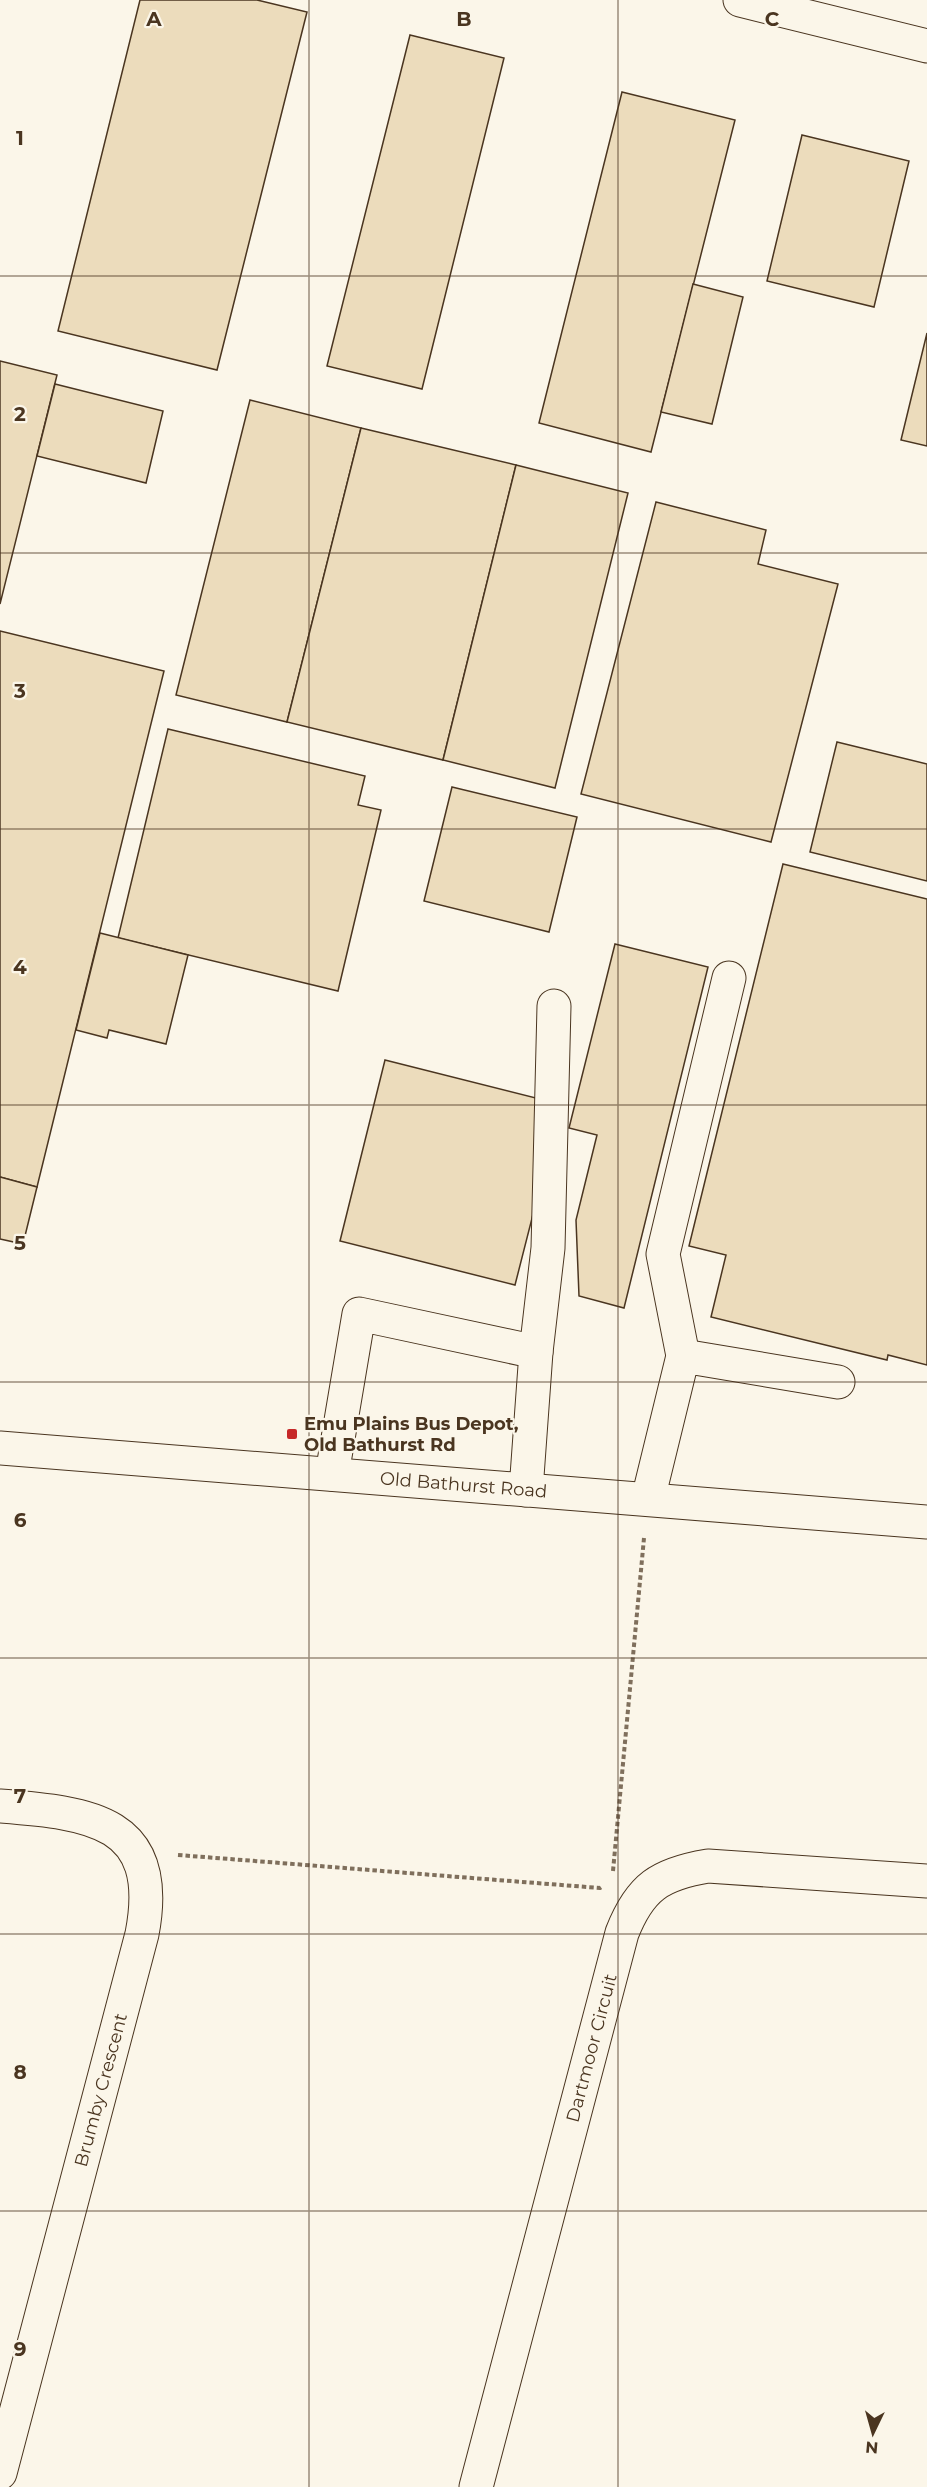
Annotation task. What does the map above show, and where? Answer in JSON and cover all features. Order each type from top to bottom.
[{"type":"street","points":[[740,0],[927,46]]},
{"type":"street","points":[[648,1499],[683,1356],[663,1254],[729,978]]},
{"type":"street","points":[[526,1490],[536,1352],[548,1248],[554,1006]]},
{"type":"street","points":[[332,1474],[359,1314],[536,1352]]},
{"type":"street","points":[[683,1356],[838,1382]]},
{"type":"street","name":"Old Bathurst Road","points":[[0,1448],[927,1522]]},
{"type":"street","points":[[0,1806],[57,1810],[85,1816],[105,1824],[126,1839],[136,1851]]},
{"type":"street","name":"Brumby Crescent","points":[[0,2473],[147,1912],[147,1888],[136,1851]]},
{"type":"street","name":"Dartmoor Circuit","points":[[476,2487],[622,1933],[637,1900],[647,1888],[676,1872],[708,1866],[728,1865],[927,1881]]},
{"type":"path","points":[[612,1881],[648,1499]]},
{"type":"path","points":[[136,1851],[600,1888],[612,1881]]},
{"type":"path","points":[[612,1881],[637,1900]]},
{"type":"building","points":[[140,0],[257,0],[307,12],[217,370],[58,331]]},
{"type":"building","points":[[410,35],[504,58],[422,389],[327,366]]},
{"type":"building","points":[[622,92],[735,120],[651,452],[539,423]]},
{"type":"building","points":[[802,135],[909,161],[874,307],[767,281]]},
{"type":"building","points":[[693,284],[743,297],[712,424],[661,412]]},
{"type":"building","points":[[927,333],[927,446],[901,440]]},
{"type":"building","points":[[0,361],[57,375],[0,604]]},
{"type":"building","points":[[55,384],[163,411],[146,483],[37,456]]},
{"type":"building","points":[[250,400],[361,428],[287,722],[176,695]]},
{"type":"building","points":[[361,428],[516,465],[443,760],[287,722]]},
{"type":"building","points":[[516,465],[628,493],[555,788],[443,760]]},
{"type":"building","points":[[656,502],[766,530],[758,564],[838,584],[771,842],[581,794]]},
{"type":"building","points":[[0,631],[164,671],[37,1187],[0,1177]]},
{"type":"building","points":[[168,729],[365,776],[358,805],[381,810],[338,991],[118,938]]},
{"type":"building","points":[[837,742],[927,764],[927,881],[810,852]]},
{"type":"building","points":[[452,787],[577,817],[549,932],[424,901]]},
{"type":"building","points":[[783,864],[927,899],[927,1365],[888,1355],[887,1360],[711,1317],[726,1255],[689,1246]]},
{"type":"building","points":[[100,933],[188,955],[166,1044],[109,1030],[107,1038],[76,1030]]},
{"type":"building","points":[[615,944],[708,967],[624,1308],[579,1296],[576,1220],[597,1135],[569,1128]]},
{"type":"building","points":[[385,1060],[540,1099],[541,1183],[515,1285],[340,1241]]},
{"type":"building","points":[[0,1177],[37,1187],[23,1244],[0,1239]]},
{"type":"place","name":"Emu Plains Bus Depot, Old Bathurst Rd","points":[[292,1434]]}]
